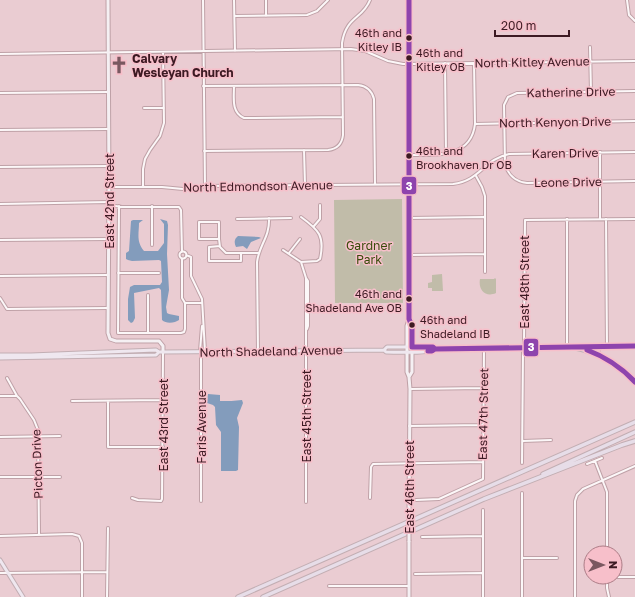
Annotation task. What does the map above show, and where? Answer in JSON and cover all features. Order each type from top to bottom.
[{"type":"highway","points":[[598,347],[598,354]]},
{"type":"highway","points":[[569,348],[598,354],[619,366],[635,382]]},
{"type":"highway","points":[[238,597],[635,422]]},
{"type":"highway","points":[[526,482],[635,432]]},
{"type":"highway","points":[[263,597],[484,499],[635,441]]},
{"type":"main road","name":"North Shadeland Avenue","points":[[0,358],[136,350],[156,350],[159,352],[205,352],[384,350],[386,352],[407,352],[430,351],[435,349],[635,346]]},
{"type":"main road","name":"North Shadeland Avenue","points":[[384,350],[386,347],[433,347],[435,349]]},
{"type":"main road","name":"North Shadeland Avenue","points":[[0,355],[11,357]]},
{"type":"main road","points":[[0,560],[23,597]]},
{"type":"street","name":"East 42nd Street","points":[[108,0],[108,331],[110,339],[116,341],[159,341],[163,346],[163,352]]},
{"type":"street","points":[[203,0],[205,186]]},
{"type":"street","points":[[234,0],[235,51]]},
{"type":"street","points":[[266,0],[266,16]]},
{"type":"street","points":[[235,16],[310,14],[319,9],[328,0]]},
{"type":"street","points":[[204,151],[330,150],[339,145],[343,135],[342,50],[344,35],[346,28],[352,20],[365,10],[370,0]]},
{"type":"street","name":"East 46th Street","points":[[409,0],[409,319],[407,326],[407,372],[410,377]]},
{"type":"street","points":[[627,0],[628,12],[631,18],[635,21]]},
{"type":"street","points":[[590,47],[591,92]]},
{"type":"street","name":"North Kitley Avenue","points":[[0,54],[361,50],[389,62],[409,64],[635,61]]},
{"type":"street","points":[[143,187],[144,163],[147,154],[161,134],[164,123],[163,52]]},
{"type":"street","points":[[445,63],[446,154]]},
{"type":"street","points":[[408,155],[446,154],[455,152],[465,145],[472,136],[475,124],[474,63]]},
{"type":"street","points":[[203,86],[361,85],[369,89],[374,100],[375,184]]},
{"type":"street","points":[[234,86],[234,108],[243,118],[343,117]]},
{"type":"street","name":"Katherine Drive","points":[[508,97],[517,93],[635,91]]},
{"type":"street","points":[[0,93],[109,92]]},
{"type":"street","name":"Leone Drive","points":[[508,97],[504,105],[504,155],[509,173],[514,178],[521,182],[635,181]]},
{"type":"street","points":[[144,108],[164,108]]},
{"type":"street","name":"North Kenyon Drive","points":[[475,124],[635,121]]},
{"type":"street","points":[[0,130],[109,129]]},
{"type":"street","points":[[304,150],[304,185]]},
{"type":"street","points":[[600,152],[600,219]]},
{"type":"street","name":"Karen Drive","points":[[408,184],[454,184],[464,181],[476,176],[493,160],[504,155],[635,152]]},
{"type":"street","points":[[0,167],[109,166]]},
{"type":"street","points":[[476,176],[484,190],[485,272]]},
{"type":"street","name":"North Edmondson Avenue","points":[[109,187],[162,187],[183,189],[205,186],[408,184]]},
{"type":"street","points":[[0,204],[109,204],[119,206],[179,207],[181,210],[182,252],[179,256],[182,259],[182,298],[185,303],[186,330],[181,333],[148,334],[148,295]]},
{"type":"street","points":[[314,226],[320,218],[320,205]]},
{"type":"street","name":"East 42nd Street","points":[[119,206],[118,333],[148,334]]},
{"type":"street","points":[[152,206],[152,245]]},
{"type":"street","points":[[283,250],[301,262],[317,261],[321,258],[321,236],[314,226],[301,217]]},
{"type":"street","points":[[408,218],[485,217]]},
{"type":"street","points":[[258,351],[257,262],[259,253],[268,233],[269,218]]},
{"type":"street","points":[[237,219],[291,218]]},
{"type":"street","points":[[569,348],[567,219],[635,219]]},
{"type":"street","name":"East 48th Street","points":[[522,463],[524,220],[567,219]]},
{"type":"street","points":[[606,219],[607,347]]},
{"type":"street","points":[[219,239],[199,239],[199,222],[219,222],[219,239],[220,246],[223,251],[227,253],[259,253]]},
{"type":"street","points":[[0,240],[109,239]]},
{"type":"street","points":[[288,253],[300,239]]},
{"type":"street","points":[[220,246],[209,247],[209,261],[242,261],[241,253]]},
{"type":"street","points":[[182,252],[186,255],[185,258],[182,259]]},
{"type":"street","points":[[408,255],[485,254]]},
{"type":"street","name":"Faris Avenue","points":[[186,255],[190,256],[191,276],[200,294],[202,302],[205,352]]},
{"type":"street","name":"East 45th Street","points":[[301,262],[308,281],[309,289],[308,326],[306,330],[306,502]]},
{"type":"street","points":[[118,273],[159,272]]},
{"type":"street","points":[[0,276],[108,275]]},
{"type":"street","points":[[0,298],[7,309],[108,308]]},
{"type":"street","points":[[185,303],[202,302]]},
{"type":"street","name":"East 46th Street","points":[[408,597],[409,426],[410,377],[412,372],[412,326],[409,319]]},
{"type":"street","name":"Faris Avenue","points":[[201,501],[201,329],[203,325]]},
{"type":"street","name":"East 47th Street","points":[[416,500],[438,499],[482,479],[484,348]]},
{"type":"street","name":"East 43rd Street","points":[[132,498],[138,500],[161,501],[162,499],[163,352]]},
{"type":"street","name":"Picton Drive","points":[[6,378],[36,423],[38,436],[39,535]]},
{"type":"street","points":[[410,389],[483,388]]},
{"type":"street","points":[[0,396],[17,396]]},
{"type":"street","points":[[72,401],[163,400]]},
{"type":"street","points":[[108,401],[108,447],[163,447]]},
{"type":"street","points":[[409,426],[483,426]]},
{"type":"street","points":[[0,436],[60,436]]},
{"type":"street","points":[[522,440],[552,440]]},
{"type":"street","points":[[587,464],[602,458]]},
{"type":"street","points":[[595,461],[604,480],[607,492],[607,545]]},
{"type":"street","points":[[370,498],[372,464],[483,462]]},
{"type":"street","points":[[575,597],[575,501],[578,494],[583,490],[635,466]]},
{"type":"street","points":[[0,478],[60,476]]},
{"type":"street","points":[[522,493],[522,597]]},
{"type":"street","points":[[483,510],[483,597]]},
{"type":"street","points":[[107,597],[108,528]]},
{"type":"street","points":[[1,536],[75,534],[80,537],[82,540],[82,597]]},
{"type":"street","points":[[422,536],[483,536]]},
{"type":"street","points":[[522,558],[557,558]]},
{"type":"street","points":[[0,573],[107,572]]},
{"type":"street","points":[[415,574],[483,573]]},
{"type":"street","points":[[623,577],[635,577]]},
{"type":"street","points":[[607,585],[609,597]]},
{"type":"street","points":[[329,586],[408,586]]},
{"type":"green space","name":"Gardner Park","points":[[402,199],[403,303],[335,303],[334,200]]},
{"type":"green space","points":[[442,274],[443,291],[432,291],[432,288],[428,288],[428,283],[432,282],[432,275]]},
{"type":"green space","points":[[495,278],[496,293],[489,294],[483,292],[480,286],[480,279]]},
{"type":"water","points":[[160,219],[167,221],[168,225],[167,254],[169,290],[166,307],[167,313],[179,316],[179,320],[170,323],[162,320],[161,290],[159,288],[134,293],[135,318],[131,323],[128,320],[128,299],[130,287],[134,285],[160,285],[162,282],[161,261],[132,261],[126,259],[126,253],[129,251],[131,221],[143,220],[139,223],[138,237],[144,251],[158,251],[164,243],[164,224]]},
{"type":"water","points":[[238,236],[261,238],[251,242],[247,249],[243,246],[236,247],[235,241]]},
{"type":"water","points":[[208,394],[220,395],[220,401],[242,400],[243,403],[237,418],[239,427],[238,470],[236,471],[221,471],[221,432],[216,425],[215,407],[207,403]]},
{"type":"transit line","name":"3","points":[[409,0],[409,319],[412,326],[412,347],[433,347],[435,349]]},
{"type":"transit line","name":"3","points":[[428,351],[435,349],[635,346]]},
{"type":"transit line","name":"3","points":[[587,350],[613,363],[635,382]]},
{"type":"place","name":"46th and Kitley IB","points":[[409,38]]},
{"type":"place","name":"46th and Kitley OB","points":[[409,58]]},
{"type":"place","name":"Calvary Wesleyan Church","points":[[119,65]]},
{"type":"place","name":"46th and Brookhaven Dr OB","points":[[409,156]]},
{"type":"place","name":"46th and Shadeland Ave OB","points":[[409,299]]},
{"type":"place","name":"46th and Shadeland IB","points":[[412,325]]}]
